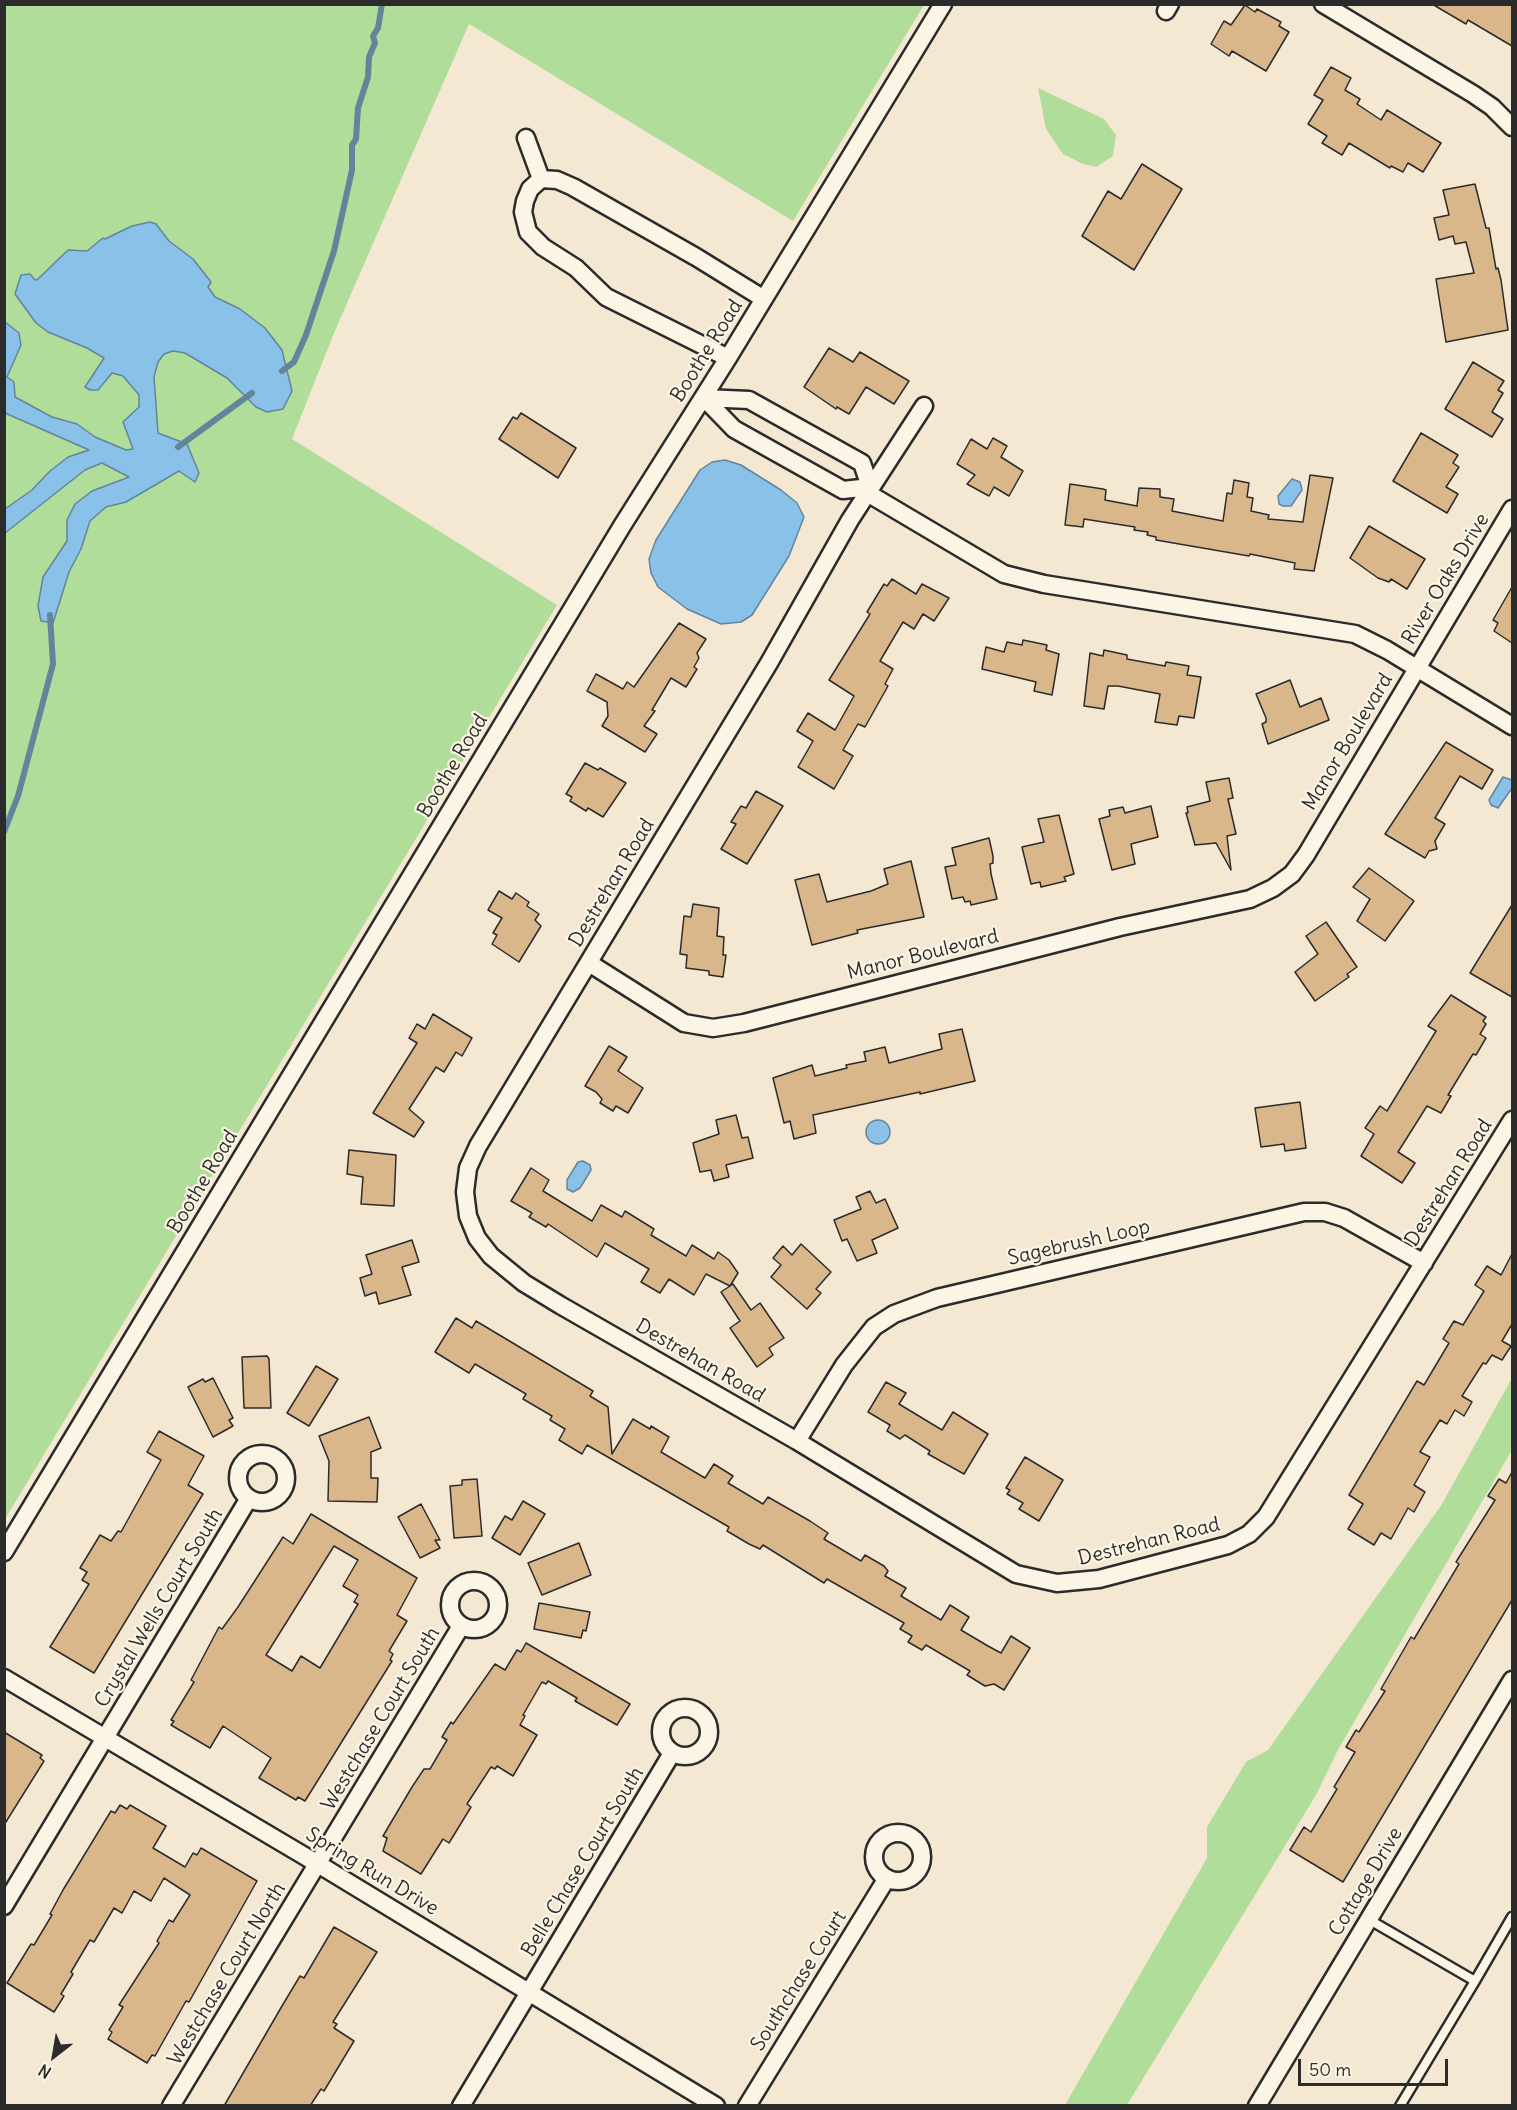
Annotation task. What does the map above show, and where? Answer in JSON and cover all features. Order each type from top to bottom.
[{"type":"street","name":"Boothe Road","points":[[4,1552],[622,526],[704,398],[943,4]]},
{"type":"street","points":[[1323,4],[1473,94],[1492,107],[1512,127]]},
{"type":"street","points":[[526,138],[541,179]]},
{"type":"street","points":[[728,358],[606,297],[576,268],[543,247],[528,232],[523,212],[530,189],[541,179],[557,180],[573,187],[696,256],[764,299]]},
{"type":"street","points":[[704,398],[749,400],[862,463],[869,491],[843,490],[734,429],[704,398]]},
{"type":"street","name":"Destrehan Road","points":[[924,406],[850,520],[769,663],[478,1146],[468,1168],[465,1192],[468,1216],[477,1238],[491,1256],[524,1283],[797,1441],[998,1564],[1036,1580],[1057,1583],[1099,1579],[1228,1545],[1249,1534],[1266,1517],[1512,1120]]},
{"type":"street","name":"Manor Boulevard","points":[[589,963],[684,1023],[713,1028],[744,1023],[1120,927],[1250,899],[1273,888],[1292,874],[1306,855],[1417,668],[1366,639],[1344,631],[1023,580],[1004,574],[974,558],[869,491]]},
{"type":"street","name":"River Oaks Drive","points":[[1512,509],[1417,668],[1512,726]]},
{"type":"street","name":"Sagebrush Loop","points":[[797,1441],[844,1365],[874,1327],[894,1314],[937,1298],[1304,1212],[1325,1212],[1344,1218],[1424,1263]]},
{"type":"street","name":"Crystal Wells Court South","points":[[4,1906],[249,1498]]},
{"type":"street","name":"Westchase Court South","points":[[318,1864],[461,1626]]},
{"type":"street","name":"Spring Run Drive","points":[[4,1678],[318,1864],[716,2106]]},
{"type":"street","name":"Cottage Drive","points":[[1257,2106],[1512,1680]]},
{"type":"street","name":"Belle Chase Court South","points":[[460,2106],[672,1753]]},
{"type":"street","name":"Westchase Court North","points":[[171,2106],[318,1864]]},
{"type":"street","name":"Southchase Court","points":[[747,2106],[887,1878]]},
{"type":"lane","points":[[1400,2106],[1512,1917]]},
{"type":"lane","points":[[1368,1919],[1475,1982]]},
{"type":"green space","points":[[5,5],[924,5],[793,221],[469,24],[334,333],[292,439],[557,605],[5,1519]]},
{"type":"green space","points":[[1038,88],[1104,119],[1116,135],[1113,156],[1096,167],[1083,164],[1063,154],[1046,129]]},
{"type":"green space","points":[[1512,1378],[1512,1450],[1339,1748],[1316,1795],[1127,2105],[1065,2105],[1207,1858],[1207,1827],[1246,1762],[1268,1750],[1442,1504]]},
{"type":"water","points":[[150,222],[156,224],[169,241],[193,259],[211,282],[208,287],[215,297],[240,309],[265,328],[282,350],[292,391],[283,409],[267,412],[256,407],[227,378],[185,353],[173,351],[164,354],[158,362],[154,377],[158,433],[187,444],[199,473],[195,482],[179,471],[126,502],[106,507],[90,521],[81,549],[69,572],[53,623],[41,621],[38,606],[43,577],[67,541],[67,520],[75,504],[92,491],[129,477],[102,463],[85,470],[5,533],[5,509],[32,490],[50,471],[68,457],[89,450],[5,413],[5,322],[19,333],[21,345],[7,377],[14,382],[15,397],[52,417],[77,424],[95,437],[126,450],[133,449],[123,422],[139,407],[139,395],[123,376],[112,373],[98,390],[85,387],[104,358],[87,348],[48,332],[36,323],[15,294],[21,275],[30,274],[35,280],[38,279],[68,250],[87,251],[103,238],[132,226]]},
{"type":"water","points":[[725,460],[741,465],[781,490],[797,503],[804,517],[789,556],[752,615],[741,622],[721,624],[687,609],[658,587],[651,573],[649,559],[656,540],[700,470],[712,462]]},
{"type":"water","points":[[1292,479],[1300,482],[1302,490],[1291,506],[1283,506],[1279,504],[1278,496]]},
{"type":"water","points":[[1503,777],[1512,780],[1512,788],[1498,808],[1491,805],[1489,800]]},
{"type":"water","points":[[873,1120],[883,1120],[890,1127],[890,1137],[883,1144],[873,1144],[866,1137],[866,1127]]},
{"type":"water","points":[[583,1161],[590,1165],[591,1170],[580,1188],[573,1192],[567,1189],[567,1180],[578,1162]]},
{"type":"building","points":[[1432,4],[1512,4],[1512,46],[1468,20],[1466,24]]},
{"type":"building","points":[[1245,5],[1255,12],[1257,9],[1281,22],[1279,26],[1289,32],[1266,71],[1232,51],[1229,56],[1211,44],[1224,21],[1231,25]]},
{"type":"building","points":[[1331,67],[1351,78],[1345,90],[1360,99],[1357,104],[1381,120],[1387,110],[1441,143],[1423,172],[1408,163],[1403,172],[1391,166],[1390,168],[1349,143],[1342,155],[1322,143],[1327,136],[1308,124],[1323,100],[1314,95]]},
{"type":"building","points":[[1142,164],[1182,189],[1134,270],[1082,236],[1108,191],[1121,199]]},
{"type":"building","points":[[1475,184],[1486,228],[1489,228],[1496,269],[1498,268],[1501,280],[1508,330],[1446,342],[1436,279],[1474,273],[1466,242],[1455,244],[1453,236],[1439,240],[1434,218],[1449,215],[1443,190]]},
{"type":"building","points":[[829,348],[853,362],[860,352],[909,381],[894,404],[866,387],[849,414],[837,407],[836,409],[804,387]]},
{"type":"building","points":[[1473,362],[1504,381],[1498,390],[1503,393],[1492,412],[1503,419],[1492,437],[1445,409]]},
{"type":"building","points":[[521,413],[576,448],[558,478],[499,439],[513,417],[517,419]]},
{"type":"building","points":[[1421,433],[1458,455],[1453,463],[1459,467],[1446,487],[1458,494],[1447,513],[1393,481]]},
{"type":"building","points":[[993,438],[1007,446],[1001,457],[1023,471],[1009,496],[994,487],[989,496],[967,484],[975,475],[957,464],[971,439],[987,449]]},
{"type":"building","points":[[1310,475],[1333,478],[1314,571],[1294,569],[1295,563],[1250,554],[1249,556],[1156,540],[1156,537],[1147,535],[1148,532],[1134,530],[1135,527],[1084,519],[1083,527],[1065,525],[1070,484],[1103,489],[1106,490],[1105,500],[1137,506],[1139,488],[1160,489],[1160,497],[1174,499],[1172,511],[1223,521],[1227,493],[1232,494],[1234,480],[1249,483],[1247,497],[1253,498],[1251,511],[1269,515],[1268,519],[1303,522]]},
{"type":"building","points":[[1369,526],[1425,559],[1407,589],[1391,579],[1389,582],[1378,578],[1350,558]]},
{"type":"building","points":[[892,579],[916,594],[922,584],[949,598],[934,621],[923,614],[914,629],[903,622],[880,661],[893,669],[885,684],[888,686],[865,727],[858,724],[843,750],[853,756],[834,789],[798,767],[813,741],[797,731],[808,713],[835,730],[854,696],[829,680],[870,614],[867,612],[884,584],[887,586]]},
{"type":"building","points":[[1512,587],[1512,643],[1494,631],[1498,623],[1493,620]]},
{"type":"building","points":[[679,623],[706,639],[697,653],[699,658],[694,667],[697,669],[686,687],[671,678],[652,710],[655,711],[644,726],[657,734],[645,752],[602,726],[608,716],[607,702],[587,691],[596,674],[623,689],[627,682],[634,687]]},
{"type":"building","points":[[1023,640],[1047,645],[1046,650],[1059,654],[1052,695],[1034,691],[1036,682],[982,669],[986,647],[1004,652],[1007,642],[1022,645]]},
{"type":"building","points":[[1104,650],[1127,655],[1127,659],[1165,666],[1166,662],[1189,666],[1187,675],[1201,677],[1194,718],[1179,716],[1177,725],[1155,722],[1160,694],[1118,686],[1108,686],[1104,709],[1084,706],[1090,653],[1103,656]]},
{"type":"building","points":[[1290,680],[1300,707],[1321,698],[1329,720],[1268,744],[1262,724],[1266,722],[1266,718],[1256,694]]},
{"type":"building","points":[[1446,742],[1493,770],[1482,789],[1460,776],[1435,818],[1445,824],[1435,841],[1437,849],[1429,851],[1425,858],[1385,834]]},
{"type":"building","points":[[585,763],[598,770],[600,768],[626,783],[603,817],[588,808],[586,811],[570,801],[572,797],[566,794]]},
{"type":"building","points":[[1229,778],[1233,798],[1228,799],[1236,834],[1227,836],[1231,870],[1216,843],[1195,845],[1186,813],[1188,813],[1187,807],[1210,801],[1206,782]]},
{"type":"building","points":[[756,791],[783,806],[747,864],[721,849],[736,824],[731,822],[741,806],[746,808]]},
{"type":"building","points":[[1151,806],[1158,837],[1131,844],[1135,864],[1112,870],[1099,819],[1110,816],[1109,810],[1123,807],[1125,813]]},
{"type":"building","points":[[1059,815],[1074,874],[1064,877],[1066,881],[1041,887],[1040,882],[1031,884],[1022,847],[1044,842],[1038,819]]},
{"type":"building","points":[[989,838],[993,856],[993,863],[990,864],[991,874],[997,899],[971,905],[970,901],[965,902],[963,897],[952,899],[945,867],[956,865],[952,848]]},
{"type":"building","points":[[911,861],[924,917],[857,930],[858,933],[812,945],[795,880],[819,874],[827,902],[871,891],[888,884],[884,869]]},
{"type":"building","points":[[1369,868],[1414,901],[1385,941],[1357,921],[1370,899],[1353,887]]},
{"type":"building","points":[[499,891],[512,899],[516,893],[529,902],[527,906],[539,914],[535,920],[541,926],[519,962],[492,944],[497,935],[493,933],[502,918],[488,910]]},
{"type":"building","points":[[693,904],[719,908],[717,936],[724,937],[723,955],[726,955],[723,977],[709,975],[709,971],[686,968],[687,955],[680,954],[684,916],[691,917]]},
{"type":"building","points":[[1512,905],[1512,997],[1470,973]]},
{"type":"building","points":[[1326,922],[1357,967],[1347,974],[1349,977],[1315,1001],[1295,972],[1318,954],[1306,936]]},
{"type":"building","points":[[1451,995],[1486,1017],[1483,1021],[1486,1024],[1480,1034],[1486,1038],[1476,1055],[1473,1054],[1448,1095],[1451,1096],[1441,1113],[1427,1106],[1398,1152],[1415,1163],[1402,1183],[1361,1156],[1374,1134],[1365,1128],[1380,1106],[1387,1111],[1436,1031],[1428,1026]]},
{"type":"building","points":[[433,1014],[472,1038],[462,1056],[456,1052],[444,1072],[436,1067],[409,1109],[424,1122],[414,1137],[373,1113],[417,1043],[409,1038],[417,1024],[425,1029]]},
{"type":"building","points":[[962,1029],[975,1081],[813,1115],[816,1133],[794,1139],[790,1121],[784,1123],[773,1078],[812,1065],[815,1076],[847,1068],[846,1065],[866,1061],[864,1052],[885,1047],[889,1063],[942,1049],[939,1034]]},
{"type":"building","points":[[609,1046],[627,1057],[618,1071],[643,1088],[628,1113],[616,1106],[613,1111],[600,1103],[602,1099],[596,1092],[585,1086]]},
{"type":"building","points":[[1300,1102],[1306,1148],[1285,1151],[1284,1144],[1261,1147],[1255,1108]]},
{"type":"building","points":[[736,1115],[742,1138],[748,1137],[753,1158],[726,1165],[729,1177],[714,1181],[711,1170],[700,1172],[693,1143],[719,1134],[716,1120]]},
{"type":"building","points":[[349,1150],[396,1155],[394,1206],[361,1204],[363,1177],[347,1174]]},
{"type":"building","points":[[531,1168],[549,1180],[543,1191],[592,1221],[601,1205],[622,1217],[625,1211],[654,1229],[651,1235],[686,1256],[692,1245],[714,1259],[718,1252],[729,1260],[738,1273],[730,1286],[706,1274],[694,1295],[669,1279],[660,1293],[641,1282],[649,1269],[605,1243],[597,1257],[548,1224],[546,1227],[529,1217],[532,1213],[511,1201]]},
{"type":"building","points":[[870,1191],[876,1203],[885,1199],[898,1228],[872,1240],[877,1253],[857,1261],[847,1239],[842,1241],[834,1220],[861,1209],[856,1197]]},
{"type":"building","points":[[412,1240],[419,1262],[402,1267],[411,1295],[379,1304],[376,1292],[365,1296],[360,1278],[372,1274],[366,1255]]},
{"type":"building","points":[[801,1244],[831,1272],[816,1289],[821,1293],[807,1309],[771,1277],[781,1265],[773,1258],[783,1246],[792,1255]]},
{"type":"building","points":[[1512,1254],[1512,1324],[1502,1341],[1511,1346],[1502,1360],[1492,1355],[1486,1364],[1483,1363],[1462,1396],[1472,1402],[1464,1416],[1455,1410],[1447,1424],[1440,1420],[1420,1452],[1430,1457],[1414,1485],[1425,1492],[1414,1512],[1408,1508],[1391,1539],[1381,1533],[1374,1545],[1348,1529],[1363,1504],[1349,1495],[1417,1381],[1424,1385],[1449,1343],[1443,1339],[1454,1321],[1463,1325],[1484,1291],[1475,1285],[1487,1266],[1501,1275]]},
{"type":"building","points":[[733,1284],[751,1310],[760,1303],[784,1338],[769,1348],[773,1355],[757,1367],[730,1328],[740,1321],[721,1292]]},
{"type":"building","points":[[456,1318],[472,1328],[476,1321],[593,1391],[590,1396],[608,1407],[612,1454],[633,1419],[650,1429],[651,1426],[669,1437],[661,1452],[705,1478],[714,1464],[733,1476],[728,1483],[763,1504],[768,1497],[810,1521],[828,1533],[824,1539],[861,1561],[865,1555],[884,1566],[888,1571],[885,1576],[906,1588],[901,1596],[941,1620],[950,1605],[969,1617],[961,1630],[1001,1653],[1011,1636],[1030,1648],[1004,1690],[994,1684],[985,1686],[967,1675],[970,1671],[926,1645],[922,1650],[908,1642],[912,1636],[900,1629],[904,1623],[827,1579],[824,1583],[763,1545],[760,1549],[749,1544],[727,1531],[729,1527],[587,1445],[582,1454],[559,1440],[565,1429],[550,1420],[552,1416],[523,1399],[526,1394],[475,1364],[469,1373],[435,1352]]},
{"type":"building","points":[[267,1356],[271,1408],[244,1408],[242,1357]]},
{"type":"building","points":[[316,1366],[338,1379],[309,1426],[287,1413]]},
{"type":"building","points":[[213,1378],[233,1418],[229,1420],[233,1426],[213,1437],[188,1387],[203,1379],[205,1382]]},
{"type":"building","points":[[886,1382],[906,1393],[899,1404],[942,1430],[953,1412],[988,1434],[964,1474],[928,1454],[930,1451],[905,1435],[900,1439],[887,1431],[890,1425],[868,1412]]},
{"type":"building","points":[[369,1417],[381,1448],[371,1452],[371,1478],[378,1478],[377,1502],[328,1501],[329,1461],[319,1436]]},
{"type":"building","points":[[159,1431],[204,1456],[188,1485],[203,1494],[94,1673],[50,1647],[89,1584],[82,1580],[87,1572],[80,1568],[100,1535],[111,1541],[118,1531],[121,1532],[161,1460],[147,1452]]},
{"type":"building","points":[[1025,1457],[1063,1480],[1039,1521],[1019,1509],[1023,1503],[1007,1494],[1010,1490],[1006,1488]]},
{"type":"building","points":[[1512,1472],[1512,1600],[1343,1882],[1290,1850],[1304,1827],[1311,1832],[1337,1789],[1334,1787],[1355,1752],[1346,1747],[1356,1730],[1359,1732],[1385,1691],[1381,1689],[1411,1637],[1414,1639],[1459,1564],[1456,1562],[1495,1500],[1488,1496],[1499,1479],[1506,1483]]},
{"type":"building","points":[[477,1479],[482,1536],[454,1538],[450,1486],[462,1485],[462,1480]]},
{"type":"building","points":[[523,1501],[545,1514],[520,1555],[492,1538],[505,1516],[512,1520]]},
{"type":"building","points":[[421,1504],[440,1540],[435,1540],[440,1548],[420,1558],[398,1517]]},
{"type":"building","points":[[311,1514],[417,1578],[397,1615],[407,1621],[389,1651],[393,1654],[390,1660],[392,1661],[305,1801],[298,1797],[296,1800],[259,1778],[271,1758],[223,1726],[210,1748],[171,1725],[174,1721],[171,1720],[194,1682],[191,1680],[219,1627],[222,1629],[238,1607],[283,1537],[293,1544]],"holes":[[[334,1546],[358,1560],[343,1586],[358,1595],[354,1602],[358,1604],[320,1668],[301,1656],[292,1671],[266,1655]]]},
{"type":"building","points":[[579,1543],[591,1575],[542,1595],[528,1563]]},
{"type":"building","points":[[539,1603],[590,1612],[586,1631],[583,1630],[581,1638],[534,1629]]},
{"type":"building","points":[[526,1643],[630,1704],[617,1725],[575,1701],[577,1698],[548,1681],[546,1684],[542,1682],[523,1715],[525,1716],[520,1725],[537,1735],[513,1776],[497,1766],[495,1769],[491,1767],[467,1804],[471,1807],[449,1843],[443,1839],[421,1874],[383,1851],[387,1838],[383,1836],[424,1769],[430,1769],[447,1740],[442,1737],[451,1722],[453,1724],[495,1664],[505,1670],[517,1650],[521,1652]]},
{"type":"building","points":[[4,1732],[42,1755],[40,1758],[44,1761],[4,1825]]},
{"type":"building","points":[[120,1805],[127,1809],[130,1805],[166,1826],[153,1848],[185,1867],[193,1853],[197,1855],[201,1848],[257,1881],[189,2002],[186,2001],[155,2056],[152,2055],[147,2063],[108,2039],[112,2032],[109,2030],[123,2007],[119,2005],[159,1943],[157,1941],[169,1920],[173,1922],[190,1895],[164,1878],[151,1901],[134,1891],[122,1913],[114,1908],[94,1942],[90,1940],[71,1972],[73,1974],[61,1994],[64,1996],[54,2012],[7,1983],[31,1944],[34,1945],[52,1915],[50,1914],[63,1890],[111,1811],[115,1813]]},
{"type":"building","points":[[334,1927],[377,1952],[333,2022],[337,2024],[334,2028],[354,2041],[324,2091],[321,2089],[310,2106],[224,2106],[300,1976],[304,1978]]},
{"type":"waterway","points":[[282,371],[294,362],[306,335],[334,251],[352,170],[352,145],[356,139],[358,108],[368,77],[369,57],[375,43],[373,36],[378,28],[382,4]]},
{"type":"waterway","points":[[178,447],[252,393]]},
{"type":"waterway","points":[[4,832],[18,796],[53,664],[50,615]]}]
